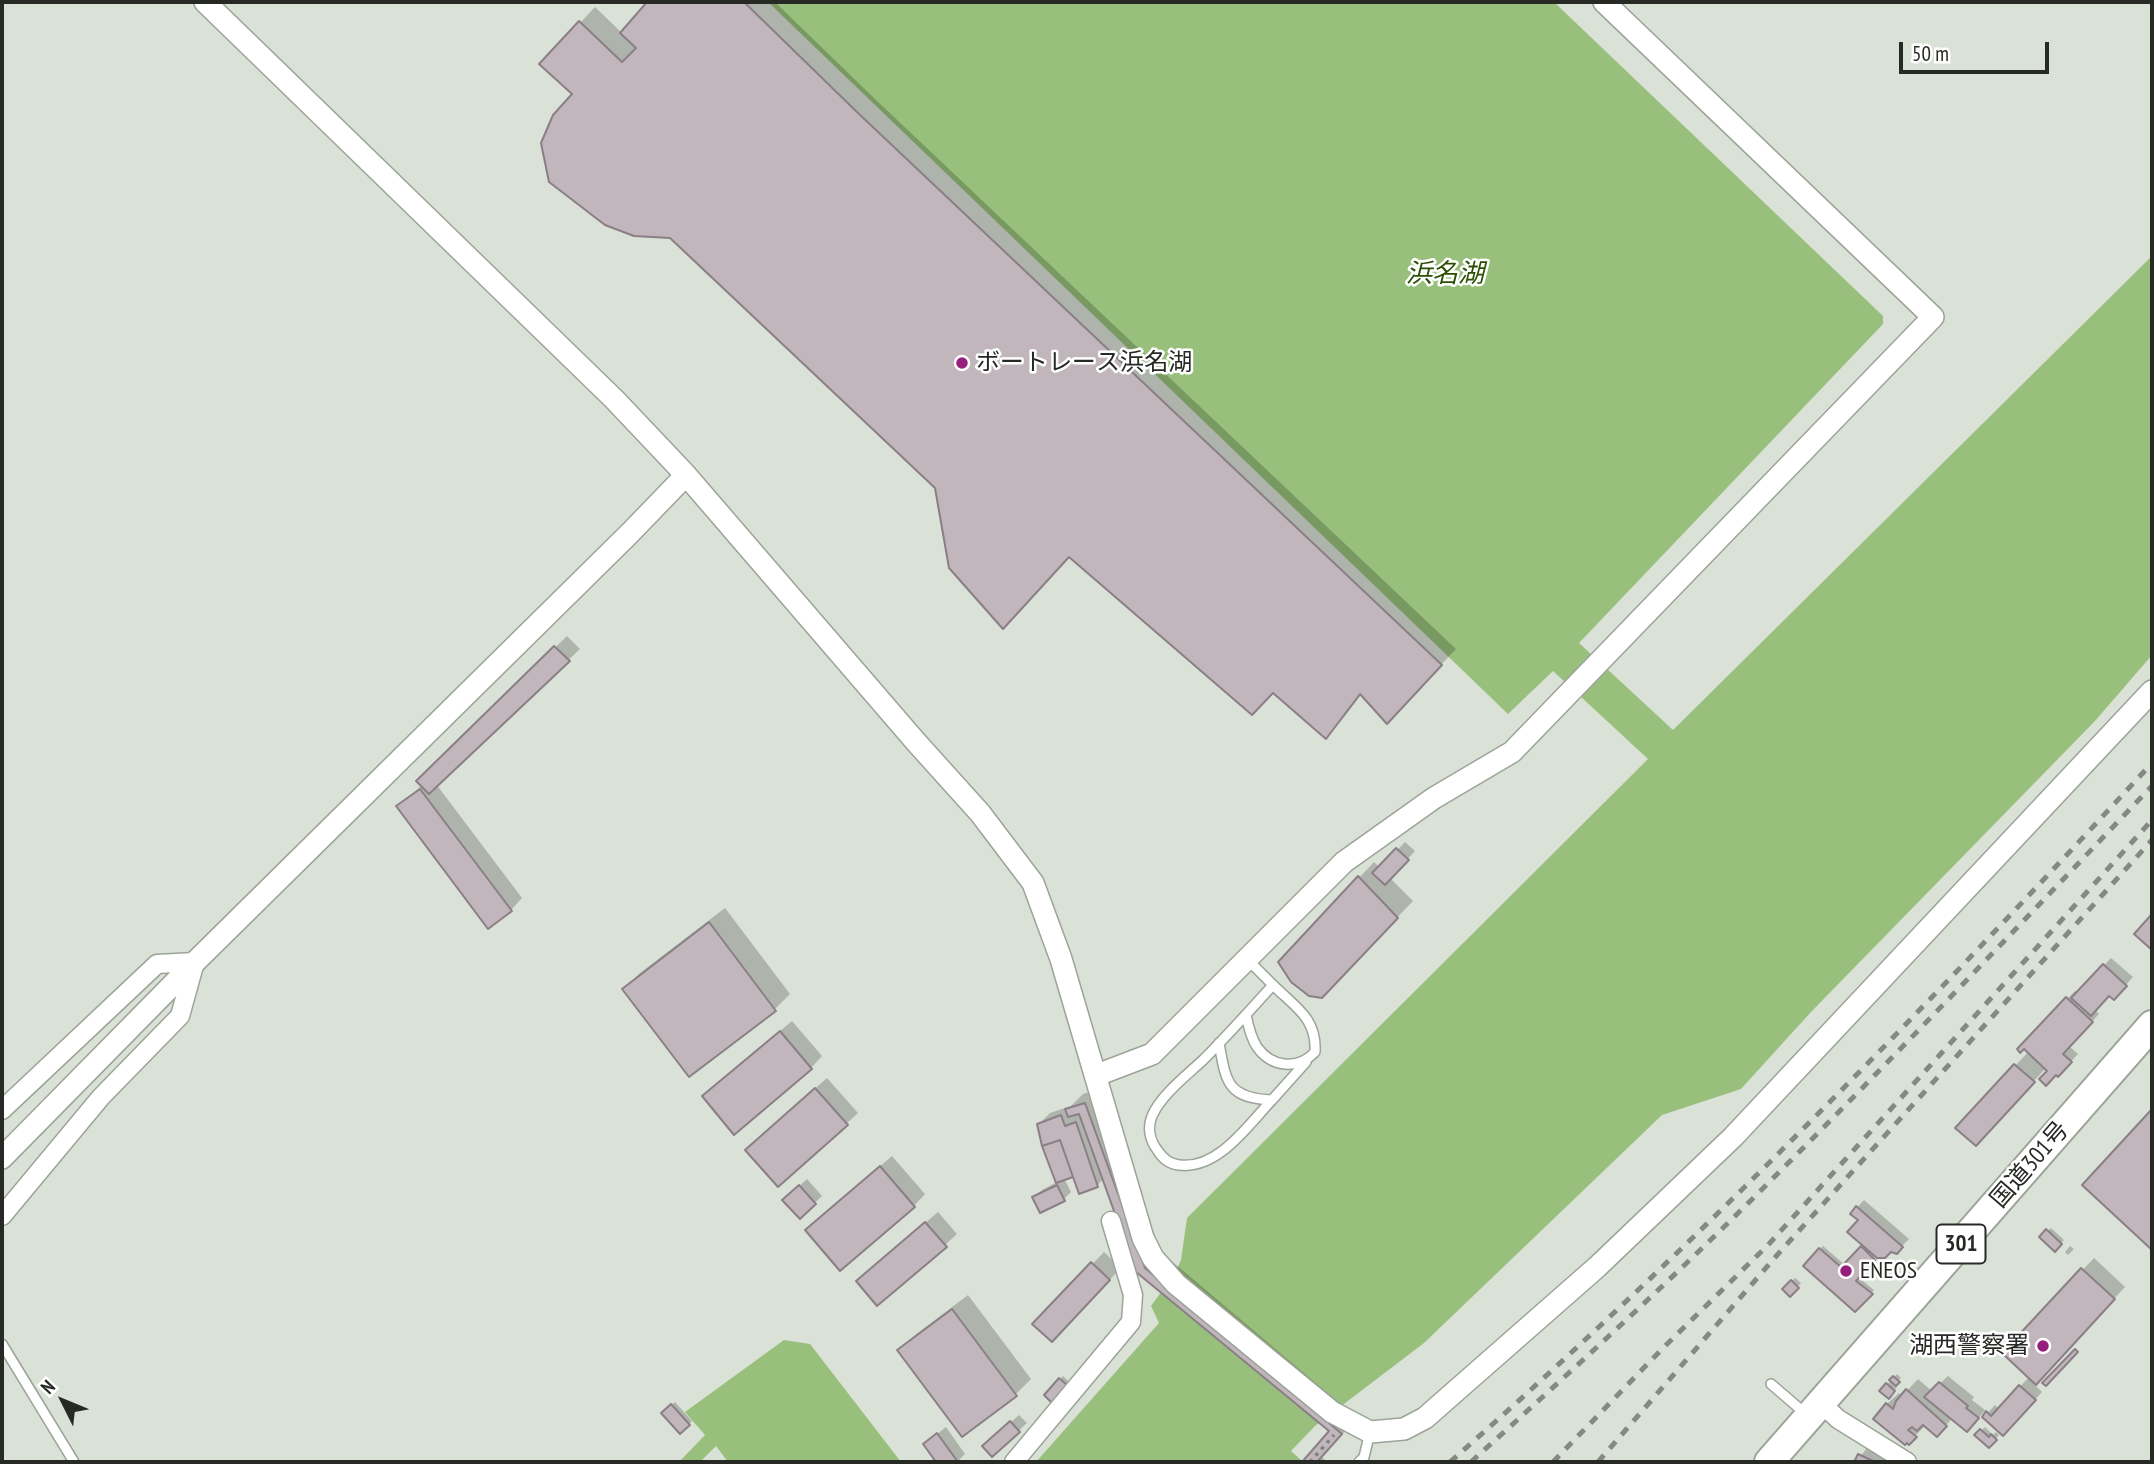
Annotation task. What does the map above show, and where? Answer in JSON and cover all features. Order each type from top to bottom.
[{"type":"highway","name":"国道301号","points":[[1769,1462],[2152,1025]]},
{"type":"street","points":[[205,2],[614,399],[686,475],[916,742],[981,813],[1033,883],[1061,958],[1143,1238],[1153,1258],[1177,1284],[1331,1419],[1370,1432],[1404,1429],[1425,1418],[1597,1267],[1762,1107],[2152,691]]},
{"type":"street","points":[[1097,1075],[1152,1054],[1344,862],[1434,798],[1512,752],[1933,317],[1604,2]]},
{"type":"street","points":[[2,1158],[195,962],[686,475]]},
{"type":"street","points":[[2,1110],[157,964],[195,962]]},
{"type":"street","points":[[2,1216],[101,1097],[180,1016],[195,962]]},
{"type":"street","points":[[1014,1462],[1131,1322],[1133,1295],[1111,1221]]},
{"type":"street","points":[[1815,1410],[1838,1419],[1907,1462]]},
{"type":"lane","points":[[1247,958],[1311,1023],[1316,1036],[1315,1052],[1222,1152],[1195,1166],[1172,1164],[1162,1157],[1151,1137],[1149,1126],[1153,1114],[1181,1080],[1273,985]]},
{"type":"lane","points":[[1245,1015],[1257,1047],[1271,1060],[1283,1064],[1307,1061]]},
{"type":"lane","points":[[1219,1042],[1224,1073],[1234,1090],[1256,1100],[1272,1100]]},
{"type":"lane","points":[[2,1344],[74,1462]]},
{"type":"lane","points":[[1771,1384],[1815,1410]]},
{"type":"lane","points":[[1359,1462],[1364,1457],[1370,1432]]},
{"type":"path","points":[[1310,1462],[1336,1433],[1331,1419]]},
{"type":"water","name":"浜名湖","points":[[768,2],[1554,2],[1883,316],[1883,324],[1579,643],[1673,730],[2152,256],[2152,655],[2095,721],[1811,1012],[1741,1089],[1662,1115],[1424,1343],[1315,1426],[1291,1451],[1301,1460],[1299,1462],[1036,1462],[1159,1323],[1151,1306],[1181,1260],[1187,1218],[1648,759],[1553,671],[1508,714]]},
{"type":"water","points":[[784,1340],[810,1344],[901,1462],[728,1462],[716,1446],[700,1462],[679,1462],[705,1435],[685,1412]]},
{"type":"building","name":"ボートレース浜名湖","points":[[647,2],[744,2],[1442,665],[1387,724],[1360,694],[1326,739],[1273,693],[1252,715],[1069,557],[1003,629],[949,568],[935,488],[670,238],[634,236],[605,225],[549,182],[541,143],[553,115],[572,94],[539,64],[579,21],[622,62],[636,48],[620,33]]},
{"type":"building","points":[[554,646],[570,661],[429,794],[416,781]]},
{"type":"building","points":[[420,789],[512,911],[488,929],[396,806]]},
{"type":"building","points":[[1396,848],[1409,860],[1385,885],[1372,873]]},
{"type":"building","points":[[1358,876],[1398,918],[1322,998],[1309,996],[1291,982],[1278,962]]},
{"type":"building","points":[[2152,914],[2152,950],[2134,934]]},
{"type":"building","points":[[709,922],[776,1011],[689,1077],[622,989]]},
{"type":"building","points":[[2103,964],[2127,986],[2114,1000],[2109,996],[2091,1016],[2071,998]]},
{"type":"building","points":[[2066,997],[2093,1022],[2063,1054],[2072,1062],[2046,1086],[2039,1079],[2047,1071],[2024,1049],[2020,1053],[2017,1049]]},
{"type":"building","points":[[780,1031],[812,1069],[734,1135],[702,1096]]},
{"type":"building","points":[[2014,1064],[2035,1082],[1976,1146],[1955,1128]]},
{"type":"building","points":[[815,1088],[848,1125],[778,1187],[745,1150]]},
{"type":"building","points":[[1085,1103],[1145,1268],[1342,1434],[1317,1462],[1302,1462],[1329,1431],[1136,1272],[1079,1114],[1068,1117],[1065,1109]]},
{"type":"building","points":[[2152,1109],[2152,1250],[2082,1185]]},
{"type":"building","points":[[1061,1115],[1065,1126],[1076,1122],[1098,1187],[1079,1194],[1060,1140],[1042,1146],[1037,1124]]},
{"type":"building","points":[[1060,1140],[1073,1177],[1056,1183],[1042,1146]]},
{"type":"building","points":[[880,1166],[915,1207],[840,1271],[805,1230]]},
{"type":"building","points":[[799,1185],[816,1204],[800,1219],[782,1200]]},
{"type":"building","points":[[1057,1185],[1065,1201],[1040,1213],[1032,1197]]},
{"type":"building","points":[[1856,1206],[1903,1247],[1897,1254],[1891,1252],[1885,1258],[1877,1258],[1847,1232],[1858,1220],[1850,1214]]},
{"type":"building","points":[[925,1222],[947,1247],[877,1306],[856,1281]]},
{"type":"building","points":[[2046,1229],[2062,1244],[2055,1252],[2039,1237]]},
{"type":"building","points":[[1861,1246],[1875,1260],[1856,1281],[1873,1294],[1855,1312],[1803,1266],[1819,1248],[1841,1267]]},
{"type":"building","points":[[1091,1262],[1110,1280],[1052,1342],[1032,1324]]},
{"type":"building","points":[[2081,1268],[2115,1299],[2036,1385],[2002,1353]]},
{"type":"building","points":[[1791,1280],[1799,1288],[1790,1297],[1782,1289]]},
{"type":"building","points":[[952,1309],[1017,1396],[962,1437],[897,1350]]},
{"type":"building","points":[[2075,1349],[2078,1352],[2046,1386],[2042,1383]]},
{"type":"building","points":[[1893,1376],[1900,1382],[1896,1386],[1889,1380]]},
{"type":"building","points":[[1059,1378],[1068,1386],[1052,1403],[1044,1395]]},
{"type":"building","points":[[1939,1382],[1979,1418],[1967,1432],[1924,1397]]},
{"type":"building","points":[[1886,1383],[1895,1391],[1889,1399],[1879,1391]]},
{"type":"building","points":[[2019,1385],[2036,1400],[2003,1436],[1982,1417],[1986,1411],[1991,1416]]},
{"type":"building","points":[[1906,1389],[1947,1426],[1937,1437],[1923,1425],[1917,1431],[1912,1427],[1908,1430],[1917,1437],[1909,1445],[1905,1445],[1873,1419],[1886,1403],[1893,1409]]},
{"type":"building","points":[[671,1404],[690,1425],[680,1434],[661,1413]]},
{"type":"building","points":[[1010,1421],[1020,1432],[992,1457],[982,1446]]},
{"type":"building","points":[[1980,1429],[1997,1440],[1989,1448],[1974,1435]]},
{"type":"building","points":[[937,1433],[958,1462],[936,1462],[923,1444]]},
{"type":"building","points":[[1858,1454],[1875,1462],[1854,1462]]},
{"type":"railway","points":[[1450,1462],[1633,1295],[1810,1122],[1983,944],[2152,763]]},
{"type":"railway","points":[[1471,1462],[1727,1224],[2152,786]]},
{"type":"railway","points":[[1553,1462],[1768,1245],[2152,820]]},
{"type":"railway","points":[[1598,1462],[1778,1254],[2152,840]]},
{"type":"place","name":"ボートレース浜名湖","points":[[962,363]]},
{"type":"place","name":"ENEOS","points":[[1846,1271]]},
{"type":"place","name":"湖西警察署","points":[[2043,1346]]}]
